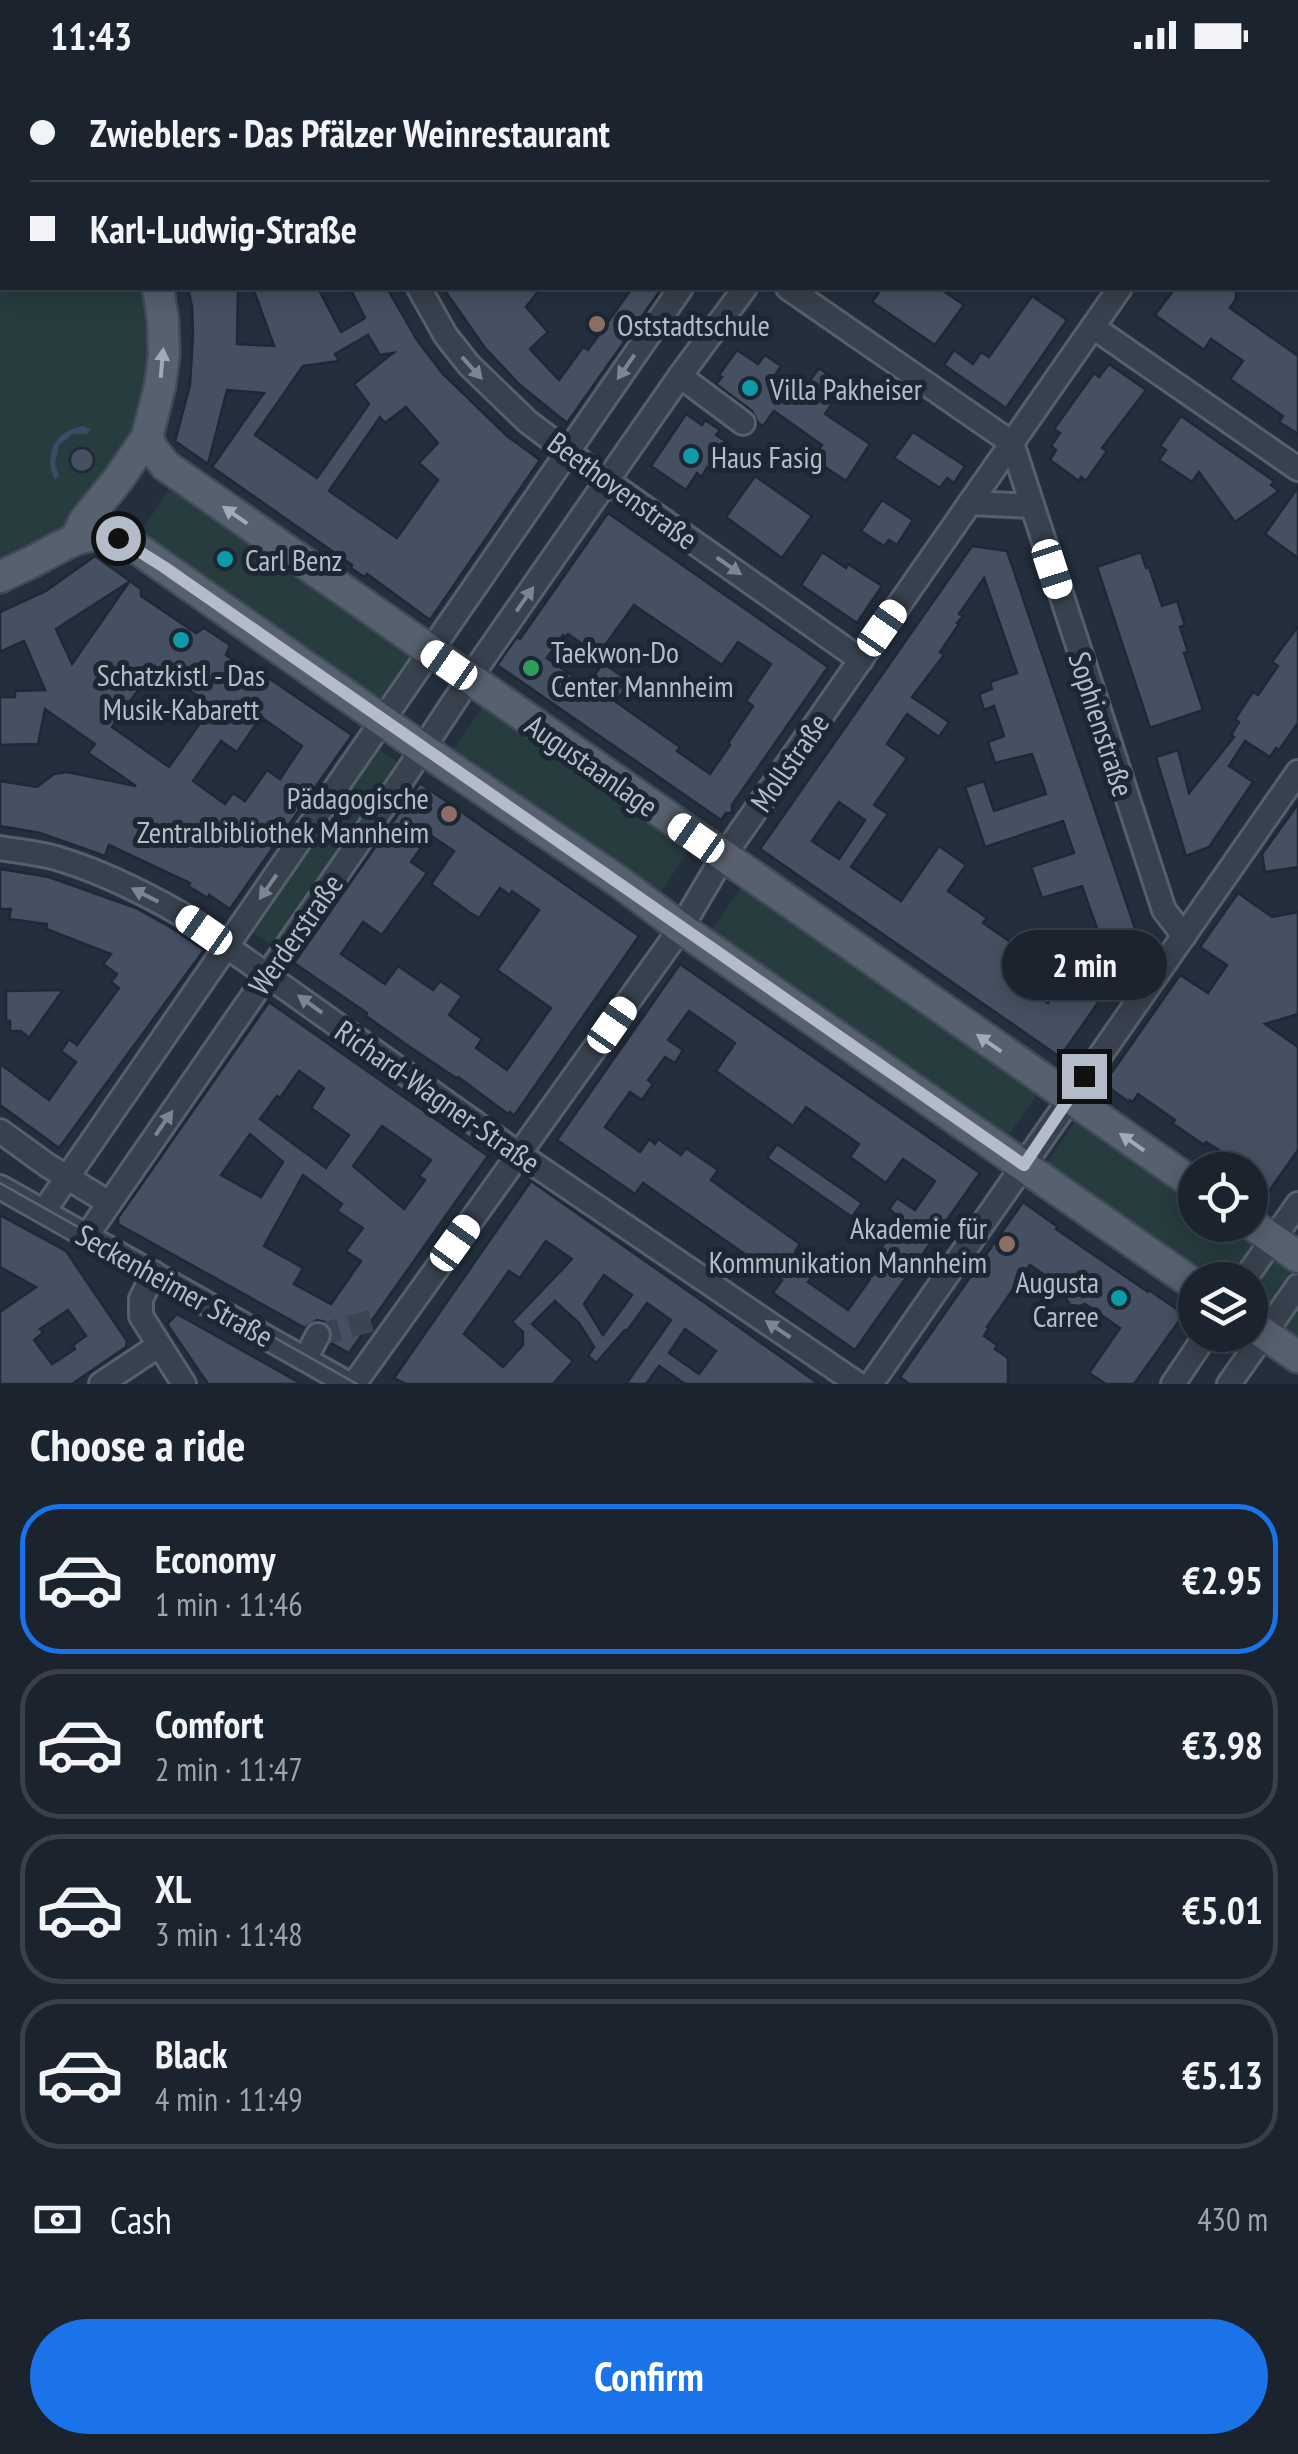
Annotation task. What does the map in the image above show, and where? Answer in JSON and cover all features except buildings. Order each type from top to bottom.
[{"type":"main road","points":[[77,538],[85,520],[147,438],[164,355],[158,290]]},
{"type":"main road","name":"Augustaanlage","points":[[147,438],[166,466],[1178,1173]]},
{"type":"main road","points":[[0,577],[77,538],[118,538],[138,549],[1178,1273]]},
{"type":"main road","points":[[1268,1236],[1298,1257]]},
{"type":"main road","points":[[1268,1337],[1298,1357]]},
{"type":"street","name":"Beethovenstraße","points":[[419,290],[468,366],[506,402],[567,452],[861,660]]},
{"type":"street","name":"Werderstraße","points":[[44,1212],[681,290]]},
{"type":"street","name":"Werderstraße","points":[[86,1236],[469,679],[744,290]]},
{"type":"street","points":[[791,290],[1012,443]]},
{"type":"street","name":"Mollstraße","points":[[352,1384],[380,1327],[520,1154],[681,928],[723,857],[1119,290]]},
{"type":"street","points":[[1093,327],[1298,470]]},
{"type":"street","points":[[680,376],[743,423]]},
{"type":"street","name":"Sophienstraße","points":[[1012,443],[1164,910],[1184,936]]},
{"type":"street","points":[[970,502],[1031,506]]},
{"type":"street","points":[[871,1384],[1298,772]]},
{"type":"street","name":"Richard-Wagner-Straße","points":[[0,848],[53,857],[98,872],[181,914],[520,1154],[858,1384]]},
{"type":"street","points":[[0,1131],[109,1204]]},
{"type":"street","name":"Seckenheimer Straße","points":[[0,1187],[352,1384]]},
{"type":"street","points":[[1268,1226],[1298,1204]]},
{"type":"street","points":[[154,1273],[141,1299],[141,1316],[184,1384]]},
{"type":"street","points":[[1268,1317],[1298,1286]]},
{"type":"street","points":[[305,1359],[318,1336]]},
{"type":"street","points":[[101,1384],[158,1346]]},
{"type":"street","points":[[1172,1384],[1194,1352]]},
{"type":"street","points":[[1229,1384],[1245,1352]]},
{"type":"green space","points":[[0,290],[148,290],[153,361],[134,436],[75,521],[48,544],[0,567]]},
{"type":"green space","points":[[172,486],[415,657],[379,705],[139,534]]},
{"type":"green space","points":[[484,705],[691,848],[657,897],[450,754]]},
{"type":"green space","points":[[375,746],[399,763],[273,946],[248,930]]},
{"type":"green space","points":[[743,885],[1039,1091],[1005,1140],[709,934]]},
{"type":"green space","points":[[1079,1116],[1178,1184],[1178,1242],[1261,1242],[1298,1268],[1298,1342],[1268,1322],[1268,1262],[1179,1262],[1042,1169]]},
{"type":"water","points":[[83,426],[91,429],[87,434],[73,434],[59,445],[55,464],[59,475],[55,480],[50,462],[54,445],[65,433]]},
{"type":"tunnel","points":[[318,1335],[371,1321]]},
{"type":"tram line","points":[[0,1183],[357,1384]]},
{"type":"place","name":"Oststadtschule","points":[[597,324]]},
{"type":"place","name":"Villa Pakheiser","points":[[750,388]]},
{"type":"place","name":"Haus Fasig","points":[[691,456]]},
{"type":"place","name":"Carl Benz","points":[[225,559]]},
{"type":"place","name":"Schatzkistl - Das Musik-Kabarett","points":[[181,640]]},
{"type":"place","name":"Taekwon-Do Center Mannheim","points":[[531,668]]},
{"type":"place","name":"Pädagogische Zentralbibliothek Mannheim","points":[[449,814]]},
{"type":"place","name":"Akademie für Kommunikation Mannheim","points":[[1007,1244]]},
{"type":"place","name":"Augusta Carree","points":[[1119,1298]]},
{"type":"route","points":[[118,538],[1024,1165],[1084,1076]]}]
